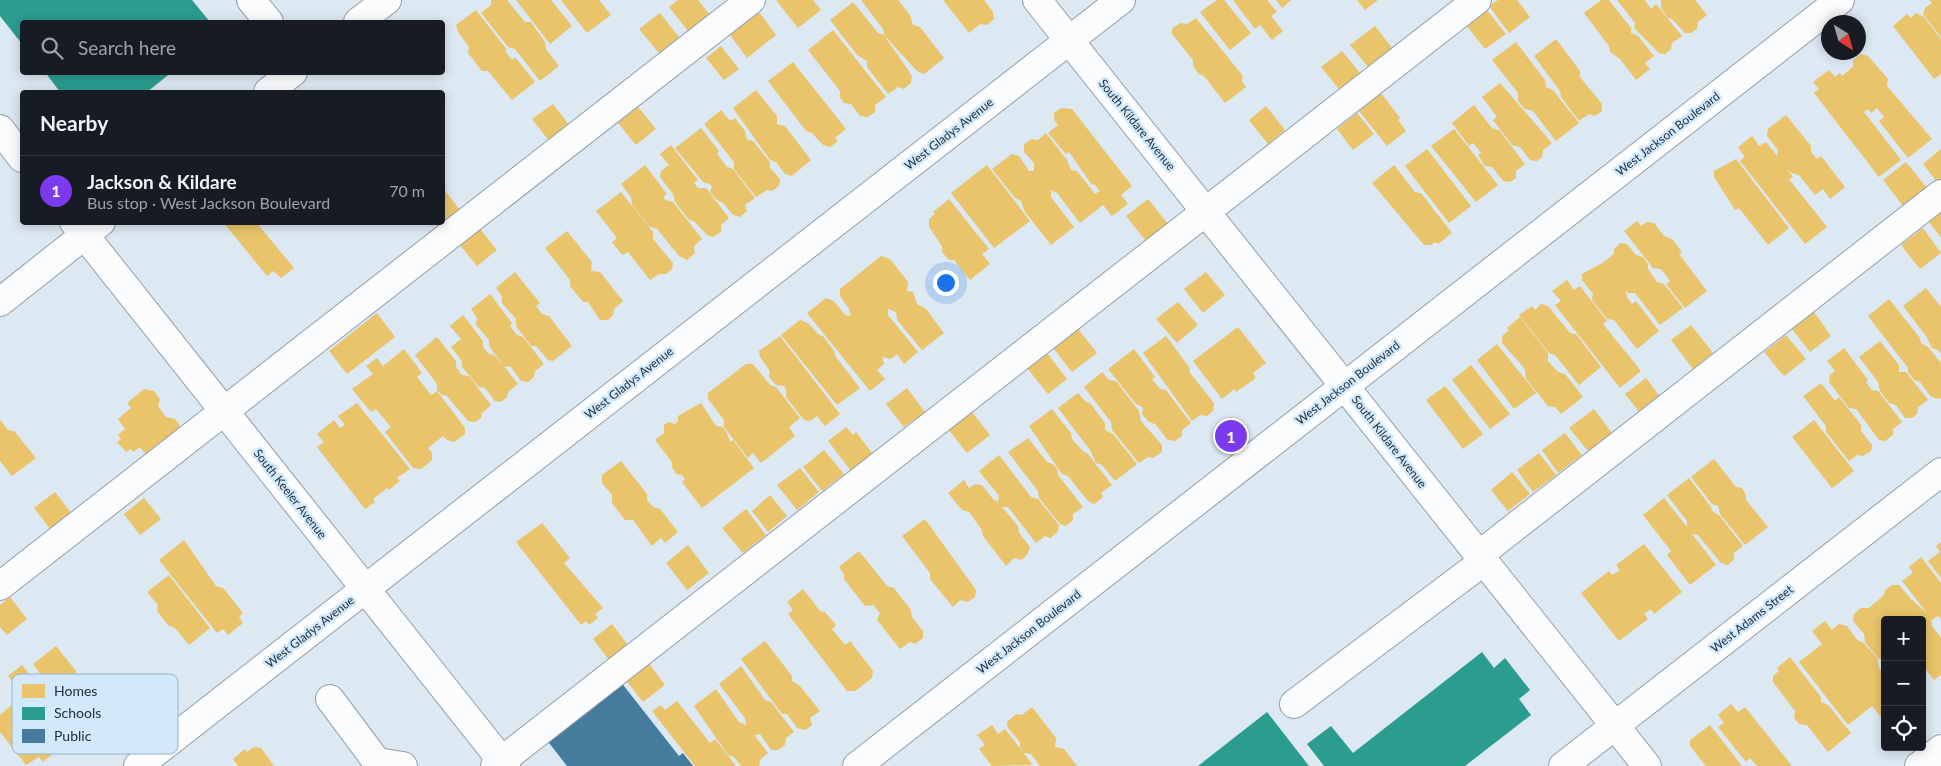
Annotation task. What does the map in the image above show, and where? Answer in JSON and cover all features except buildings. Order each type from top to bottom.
[{"type":"street","points":[[251,0],[267,20]]},
{"type":"street","points":[[361,20],[386,0]]},
{"type":"street","points":[[0,586],[751,0]]},
{"type":"street","name":"South Kildare Avenue","points":[[1038,0],[1647,766]]},
{"type":"street","name":"West Gladys Avenue","points":[[178,735],[1120,0]]},
{"type":"street","points":[[501,764],[1476,0]]},
{"type":"street","name":"West Jackson Boulevard","points":[[856,766],[1840,0]]},
{"type":"street","points":[[270,90],[289,75]]},
{"type":"street","points":[[0,129],[20,155]]},
{"type":"street","points":[[1294,704],[1941,194]]},
{"type":"street","points":[[0,302],[86,227]]},
{"type":"street","name":"South Keeler Avenue","points":[[86,227],[224,411],[501,764]]},
{"type":"street","name":"West Adams Street","points":[[1564,766],[1941,472]]},
{"type":"street","points":[[330,699],[386,765]]},
{"type":"street","points":[[1919,766],[1941,749]]},
{"type":"street","name":"West Gladys Avenue","points":[[138,766],[153,754]]},
{"type":"place","name":"Jackson & Kildare","points":[[1231,436]]}]
